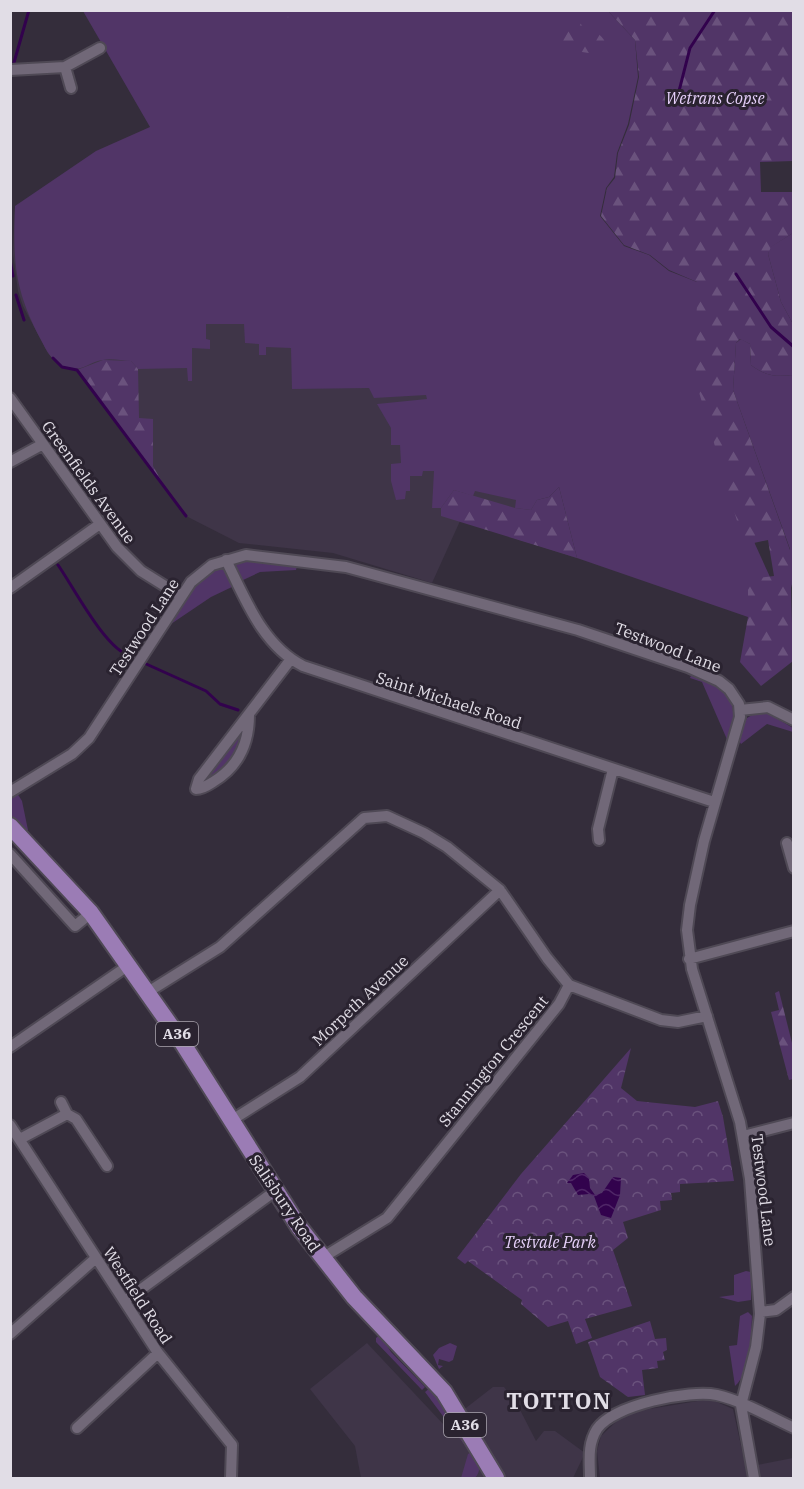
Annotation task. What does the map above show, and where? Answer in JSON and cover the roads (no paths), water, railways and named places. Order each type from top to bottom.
[{"type":"main road","name":"Salisbury Road","points":[[10,826],[92,914],[148,992],[232,1120],[275,1191],[322,1258],[380,1325],[444,1392],[496,1479]]},
{"type":"street","points":[[10,70],[65,67],[100,48]]},
{"type":"street","points":[[65,67],[71,88]]},
{"type":"street","name":"Greenfields Avenue","points":[[10,398],[100,524],[134,564],[181,596]]},
{"type":"street","points":[[10,462],[43,444]]},
{"type":"street","points":[[10,588],[100,524]]},
{"type":"street","name":"Testwood Lane","points":[[10,792],[72,754],[89,738],[181,596],[202,572],[226,560],[261,555],[346,567],[578,630],[661,657],[714,678],[733,694],[740,710],[738,727],[714,802],[690,905],[687,930],[689,958],[743,1136],[752,1192],[760,1312],[756,1347],[741,1405],[754,1479]]},
{"type":"street","name":"Saint Michaels Road","points":[[226,560],[262,629],[291,659],[320,673],[714,802]]},
{"type":"street","points":[[249,715],[249,733],[241,755],[228,773],[206,787],[196,789],[199,779],[291,659]]},
{"type":"street","points":[[740,710],[768,707],[794,720]]},
{"type":"street","points":[[599,840],[598,829],[613,769]]},
{"type":"street","points":[[148,992],[220,947],[364,818],[387,816],[424,833],[447,847],[500,890],[547,958],[569,985],[661,1020],[678,1022],[707,1016]]},
{"type":"street","points":[[787,843],[794,868]]},
{"type":"street","points":[[10,854],[75,926],[92,914]]},
{"type":"street","name":"Morpeth Avenue","points":[[232,1120],[300,1077],[500,890]]},
{"type":"street","points":[[689,958],[794,931]]},
{"type":"street","points":[[10,1047],[129,965]]},
{"type":"street","name":"Stannington Crescent","points":[[322,1258],[387,1218],[559,1004],[569,985]]},
{"type":"street","points":[[61,1102],[67,1114],[76,1119],[106,1166]]},
{"type":"street","points":[[20,1139],[67,1114]]},
{"type":"street","points":[[743,1136],[794,1123]]},
{"type":"street","name":"Westfield Road","points":[[10,1125],[158,1353],[232,1445],[231,1479]]},
{"type":"street","points":[[125,1301],[275,1191]]},
{"type":"street","points":[[10,1334],[96,1258]]},
{"type":"street","points":[[760,1312],[776,1310],[794,1297]]},
{"type":"street","points":[[77,1428],[158,1353]]},
{"type":"street","points":[[590,1476],[590,1453],[595,1433],[607,1419],[623,1410],[702,1394],[720,1396],[794,1428]]},
{"type":"water","points":[[584,1173],[589,1178],[590,1188],[595,1195],[602,1193],[613,1177],[621,1178],[620,1195],[611,1218],[601,1215],[594,1196],[578,1195],[571,1183],[567,1183],[573,1175]]},
{"type":"waterway","points":[[13,66],[29,10]]},
{"type":"waterway","points":[[679,91],[690,48],[715,10]]},
{"type":"waterway","points":[[10,260],[13,276]]},
{"type":"waterway","points":[[736,274],[771,327],[794,347]]},
{"type":"waterway","points":[[16,295],[24,320]]},
{"type":"waterway","points":[[53,358],[62,367],[77,370],[186,516]]},
{"type":"waterway","points":[[58,565],[101,631],[121,652],[131,656]]},
{"type":"waterway","points":[[144,663],[206,691],[220,704],[238,710]]},
{"type":"district","name":"TOTTON","points":[[559,1401]]},
{"type":"park label","name":"Wetrans Copse","points":[[715,98]]},
{"type":"park label","name":"Testvale Park","points":[[550,1242]]}]
